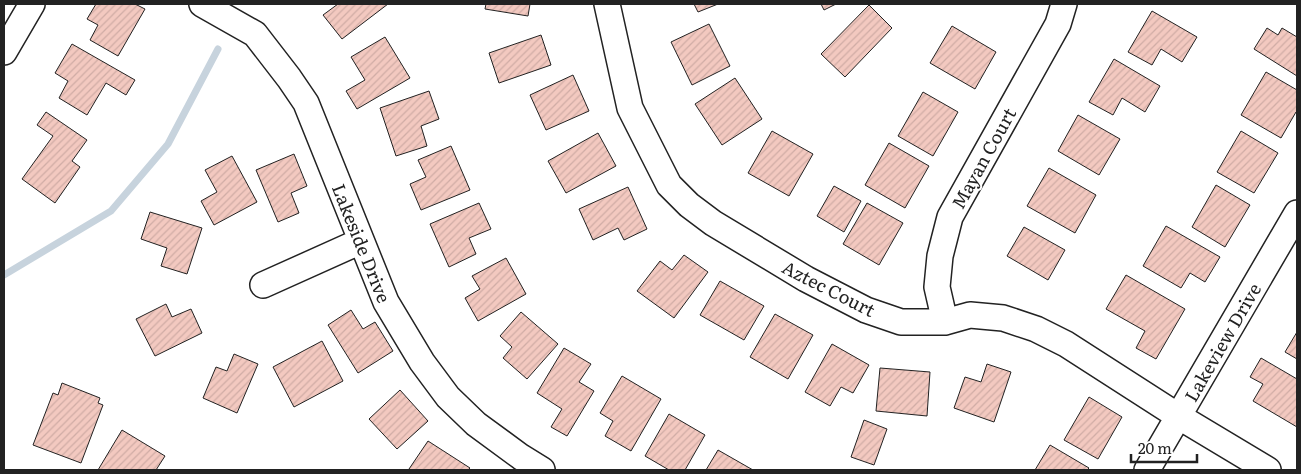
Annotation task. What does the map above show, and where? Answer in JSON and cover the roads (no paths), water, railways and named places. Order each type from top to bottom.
[{"type":"street","points":[[4,52],[32,4]]},
{"type":"street","name":"Lakeside Drive","points":[[202,4],[255,34],[306,103],[386,302],[422,362],[448,397],[476,424],[520,457],[542,470]]},
{"type":"street","name":"Aztec Court","points":[[607,4],[630,108],[669,185],[689,205],[713,223],[798,274],[866,310],[901,322],[945,322],[970,315],[1003,318],[1036,329],[1066,344],[1178,416],[1268,470]]},
{"type":"street","name":"Mayan Court","points":[[945,322],[937,287],[940,256],[950,217],[1058,24],[1064,4]]},
{"type":"street","name":"Lakeview Drive","points":[[1147,470],[1297,214]]},
{"type":"street","points":[[263,285],[361,241]]},
{"type":"waterway","points":[[4,275],[111,211],[168,144],[218,49]]}]
